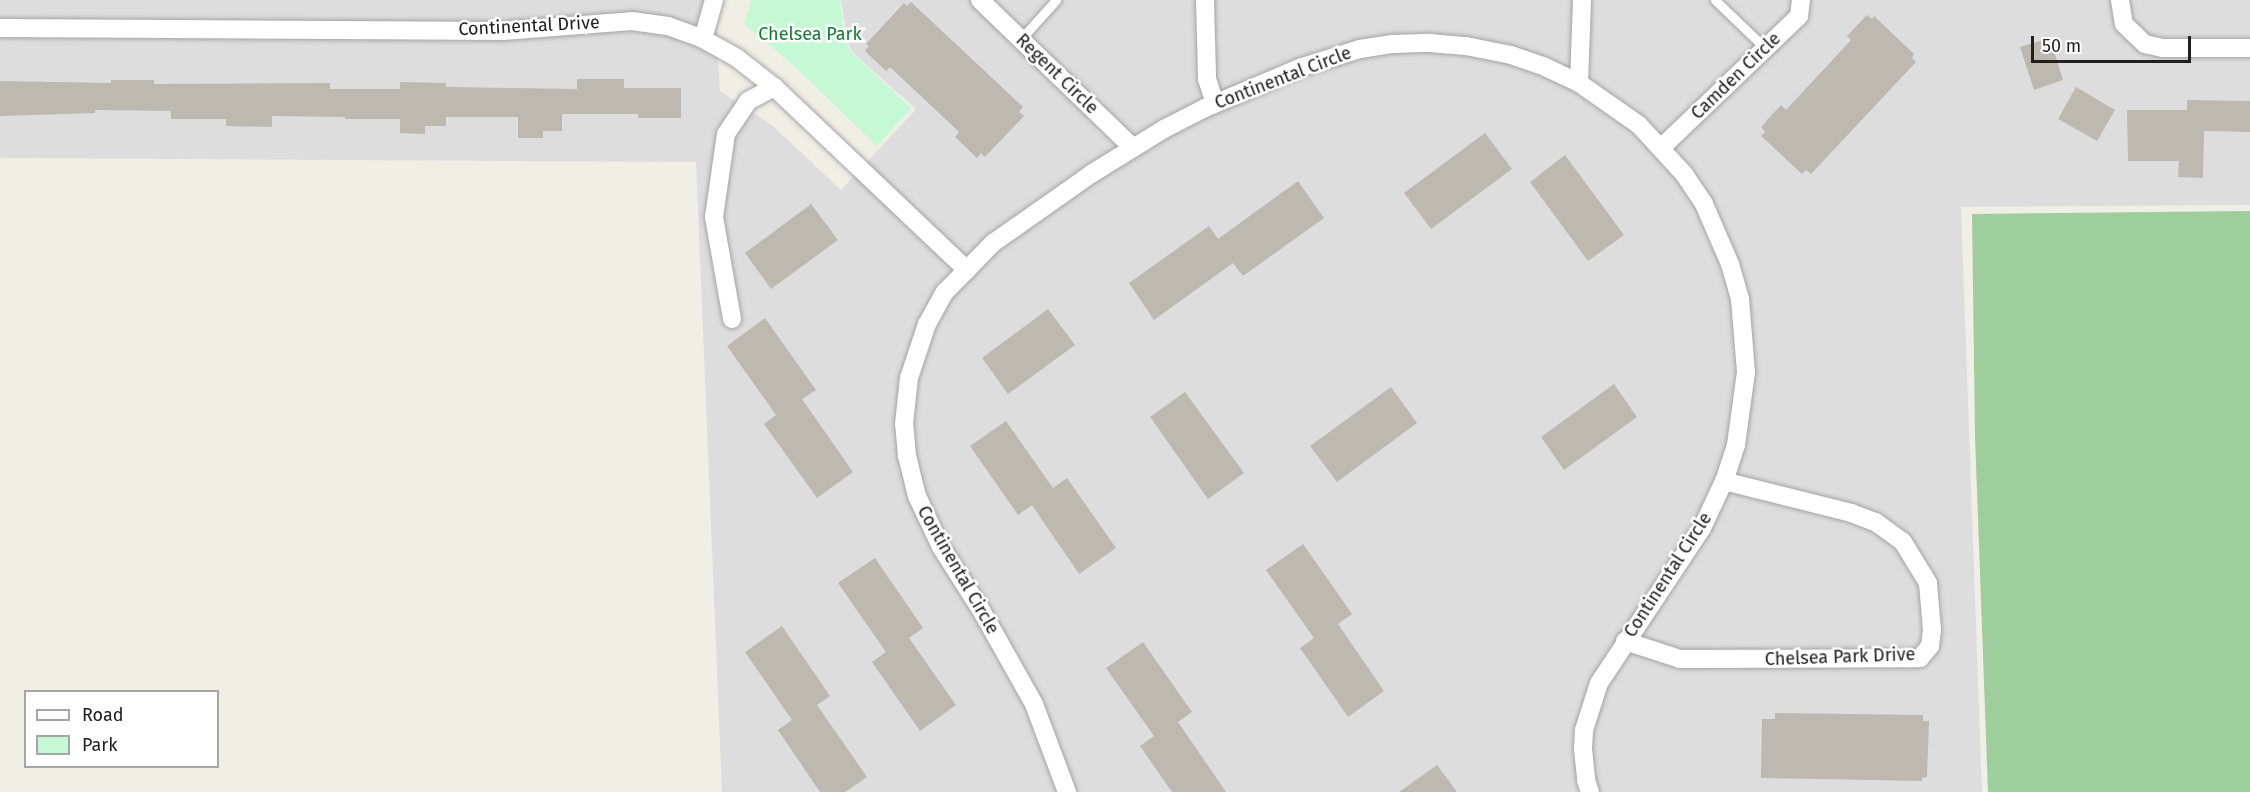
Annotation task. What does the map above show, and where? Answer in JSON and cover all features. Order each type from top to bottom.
[{"type":"street","points":[[703,39],[714,0]]},
{"type":"street","name":"Regent Circle","points":[[980,0],[1133,148]]},
{"type":"street","points":[[1205,0],[1207,79],[1215,104]]},
{"type":"street","points":[[1579,83],[1582,0]]},
{"type":"street","name":"Camden Circle","points":[[1662,147],[1799,16],[1801,0]]},
{"type":"street","points":[[2120,0],[2121,16],[2135,36],[2145,44],[2162,48],[2250,48]]},
{"type":"street","name":"Continental Drive","points":[[0,28],[503,31],[632,21],[668,27],[703,39],[737,58],[774,87],[967,270]]},
{"type":"street","name":"Continental Circle","points":[[1065,790],[1051,743],[1034,704],[930,526],[917,496],[907,456],[904,410],[916,354],[938,302],[993,243],[1024,219],[1133,148],[1215,104],[1302,67],[1360,49],[1393,44],[1466,46],[1511,55],[1579,83],[1610,102],[1662,147],[1704,204],[1730,264],[1740,299],[1745,336],[1745,390],[1736,445],[1724,481],[1686,554],[1625,641],[1599,683],[1588,712],[1583,749],[1590,792]]},
{"type":"street","points":[[732,319],[714,217],[726,134],[748,101],[774,87]]},
{"type":"street","name":"Chelsea Park Drive","points":[[1625,641],[1680,659],[1920,658],[1930,646],[1932,630],[1928,583],[1903,542],[1875,522],[1852,513],[1724,481]]},
{"type":"lane","points":[[1020,40],[1056,0]]},
{"type":"lane","points":[[1715,0],[1765,48]]},
{"type":"shaded area","points":[[0,0],[715,0],[720,91],[773,126],[841,190],[916,109],[852,52],[847,38],[841,0],[2250,0],[2250,205],[1961,207],[1982,792],[722,792],[696,162],[0,158]]},
{"type":"green space","name":"Chelsea Park","points":[[751,0],[840,0],[845,40],[851,52],[911,108],[877,146],[792,64],[744,24]]},
{"type":"green space","points":[[2250,211],[2250,792],[1988,792],[1975,436],[1972,214]]},
{"type":"building","points":[[911,2],[1023,107],[1019,112],[1024,116],[985,157],[981,153],[977,158],[955,137],[959,132],[890,67],[886,71],[865,51],[869,46],[866,44],[904,3],[907,6]]},
{"type":"building","points":[[1867,15],[1872,19],[1874,16],[1914,54],[1912,58],[1916,62],[1811,174],[1806,170],[1802,174],[1761,136],[1765,132],[1761,127],[1781,105],[1786,110],[1851,40],[1847,36]]},
{"type":"building","points":[[2050,38],[2063,80],[2034,90],[2020,47]]},
{"type":"building","points":[[577,79],[624,79],[624,88],[681,88],[681,118],[638,118],[638,114],[562,114],[562,131],[543,131],[543,138],[518,138],[518,117],[446,117],[446,126],[425,126],[425,134],[400,133],[400,119],[272,116],[272,127],[226,126],[226,119],[171,119],[171,111],[95,110],[95,113],[0,116],[0,81],[111,83],[111,80],[154,80],[154,84],[330,83],[330,89],[400,89],[400,82],[446,83],[446,87],[577,89]]},
{"type":"building","points":[[2076,87],[2115,110],[2097,141],[2058,119]]},
{"type":"building","points":[[2187,100],[2250,101],[2250,132],[2204,131],[2203,178],[2178,177],[2179,161],[2128,161],[2127,110],[2187,110]]},
{"type":"building","points":[[1485,133],[1512,169],[1431,229],[1404,193]]},
{"type":"building","points":[[1565,155],[1624,235],[1588,261],[1530,182]]},
{"type":"building","points":[[1298,181],[1324,218],[1243,276],[1233,263],[1154,320],[1129,283],[1209,226],[1218,239]]},
{"type":"building","points":[[811,204],[838,240],[771,289],[745,253]]},
{"type":"building","points":[[1048,309],[1075,345],[1008,394],[982,358]]},
{"type":"building","points":[[765,318],[816,390],[802,399],[853,472],[817,498],[764,424],[776,415],[727,346]]},
{"type":"building","points":[[1614,384],[1637,417],[1564,470],[1541,437]]},
{"type":"building","points":[[1391,387],[1417,423],[1337,482],[1310,446]]},
{"type":"building","points":[[1185,392],[1244,473],[1208,499],[1150,417]]},
{"type":"building","points":[[1006,421],[1053,488],[1067,478],[1116,548],[1079,574],[1032,505],[1018,515],[970,446]]},
{"type":"building","points":[[1303,544],[1352,614],[1338,624],[1384,691],[1348,717],[1300,648],[1314,638],[1266,570]]},
{"type":"building","points":[[875,558],[923,628],[909,638],[956,705],[920,731],[872,662],[886,652],[838,583]]},
{"type":"building","points":[[782,626],[830,696],[817,705],[867,777],[845,792],[820,792],[778,730],[792,720],[745,652]]},
{"type":"building","points":[[1143,642],[1192,712],[1178,722],[1226,792],[1172,792],[1140,746],[1154,736],[1106,668]]},
{"type":"building","points":[[1775,713],[1923,715],[1923,721],[1929,721],[1927,777],[1922,778],[1922,781],[1761,778],[1762,719],[1775,719]]},
{"type":"building","points":[[1437,765],[1457,792],[1399,792]]}]
